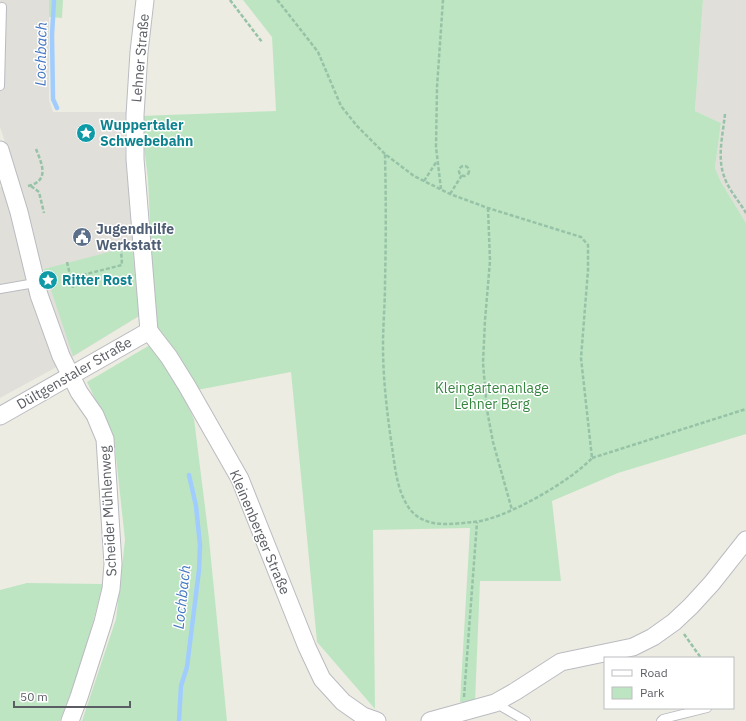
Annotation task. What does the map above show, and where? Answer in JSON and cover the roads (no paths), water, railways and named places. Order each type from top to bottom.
[{"type":"street","name":"Lehner Straße","points":[[145,0],[139,52],[135,115],[135,152],[149,331]]},
{"type":"street","name":"Scheider Mühlenweg","points":[[0,150],[19,212],[35,283],[61,356],[79,392],[95,415],[105,439],[113,564],[110,589],[103,622],[70,721]]},
{"type":"street","name":"Dültgenstaler Straße","points":[[0,416],[149,331]]},
{"type":"street","name":"Kleinenberger Straße","points":[[149,331],[169,357],[187,386],[240,479],[307,647],[322,679],[343,702],[363,716],[377,721]]},
{"type":"street","points":[[430,721],[494,703],[516,692],[561,662],[633,647],[653,637],[674,622],[712,583],[746,540]]},
{"type":"lane","points":[[0,86],[2,7]]},
{"type":"lane","points":[[0,289],[35,283]]},
{"type":"lane","points":[[494,703],[526,721]]},
{"type":"lane","points":[[661,721],[663,719],[703,709]]},
{"type":"waterway","name":"Lochbach","points":[[54,0],[52,35],[53,99],[57,108]]},
{"type":"waterway","name":"Lochbach","points":[[179,721],[181,686],[187,667],[199,570],[200,545],[196,506],[189,475]]},
{"type":"place","name":"Wuppertaler Schwebebahn","points":[[86,133]]},
{"type":"place","name":"Jugendhilfe Werkstatt","points":[[82,237]]},
{"type":"place","name":"Ritter Rost","points":[[48,280]]},
{"type":"park label","name":"Kleingartenanlage Lehner Berg","points":[[492,396]]}]
